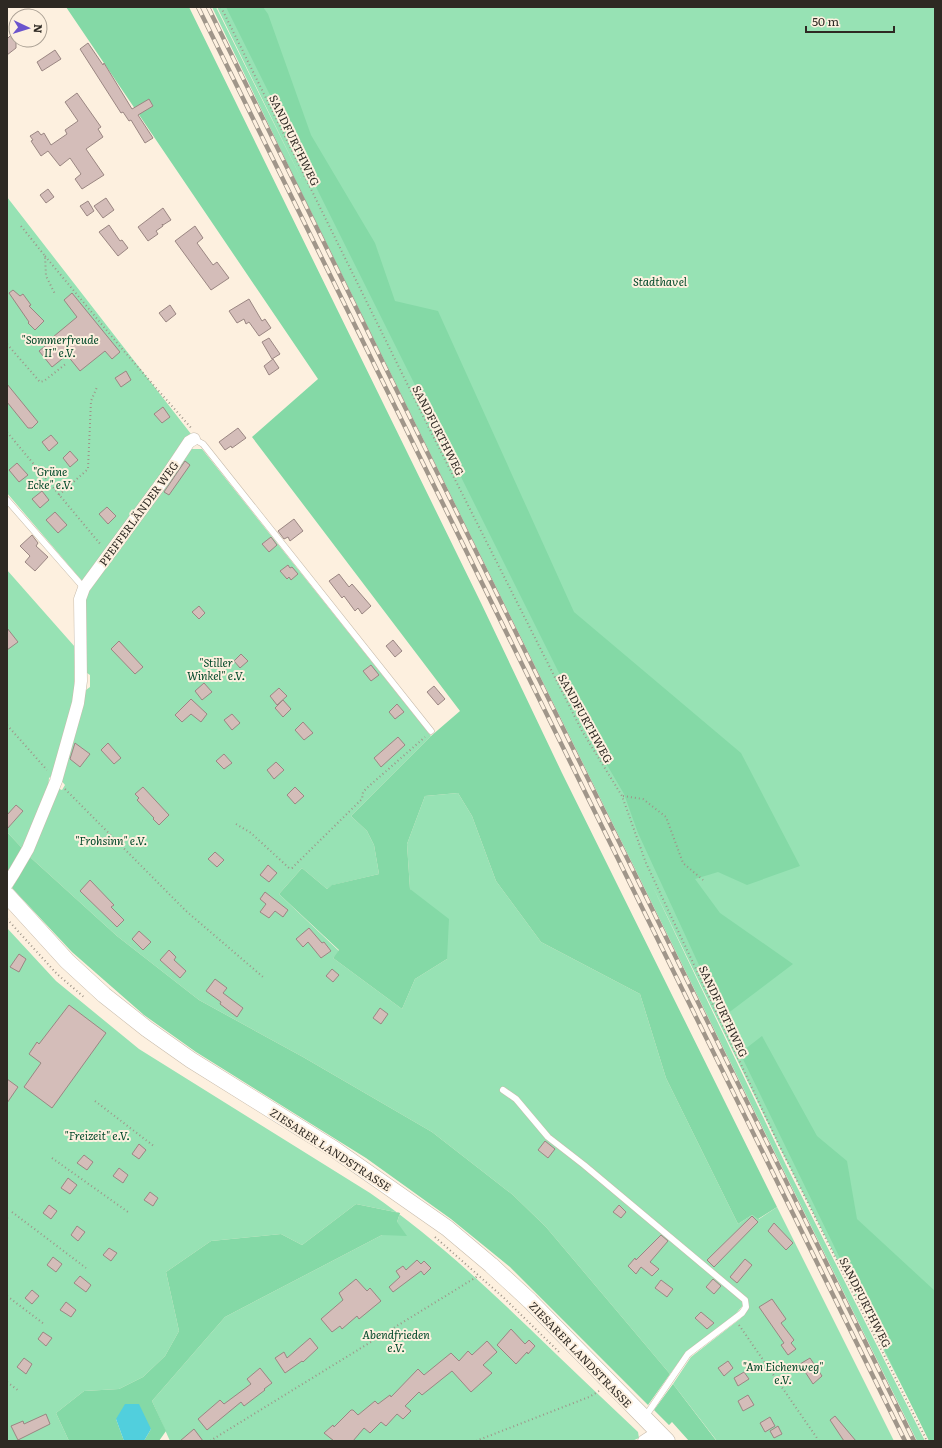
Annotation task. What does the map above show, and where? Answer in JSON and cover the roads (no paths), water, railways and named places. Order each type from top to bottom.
[{"type":"main road","name":"ZIESARER LANDSTRASSE","points":[[7,895],[67,961],[104,995],[147,1029],[192,1060],[364,1168],[447,1228],[491,1265],[530,1301],[604,1389],[644,1418],[662,1437]]},
{"type":"street","name":"PFEFFERLÄNDER WEG","points":[[7,884],[28,849],[56,781],[78,703],[81,681],[80,599],[84,588],[165,478],[189,442],[195,436]]},
{"type":"street","points":[[644,1441],[662,1437]]},
{"type":"lane","points":[[195,436],[203,444],[431,732]]},
{"type":"lane","points":[[7,500],[84,588]]},
{"type":"lane","points":[[503,1090],[516,1099],[548,1137],[584,1165],[745,1300],[746,1307],[742,1313],[688,1354],[644,1418]]},
{"type":"water","points":[[125,1404],[139,1404],[151,1429],[144,1441],[124,1441],[116,1419]]},
{"type":"railway","points":[[198,7],[905,1441]]},
{"type":"railway","points":[[208,7],[914,1441]]},
{"type":"park label","name":"Stadthavel","points":[[660,281]]},
{"type":"park label","name":"\"Sommerfreude II\" e.V.","points":[[60,345]]},
{"type":"park label","name":"\"Grüne Ecke\" e.V.","points":[[50,477]]},
{"type":"park label","name":"\"Stiller Winkel\" e.V.","points":[[216,668]]},
{"type":"park label","name":"\"Frohsinn\" e.V.","points":[[111,840]]},
{"type":"park label","name":"\"Freizeit\" e.V.","points":[[97,1135]]},
{"type":"park label","name":"Abendfrieden e.V.","points":[[396,1340]]},
{"type":"park label","name":"\"Am Eichenweg\" e.V.","points":[[783,1372]]}]
